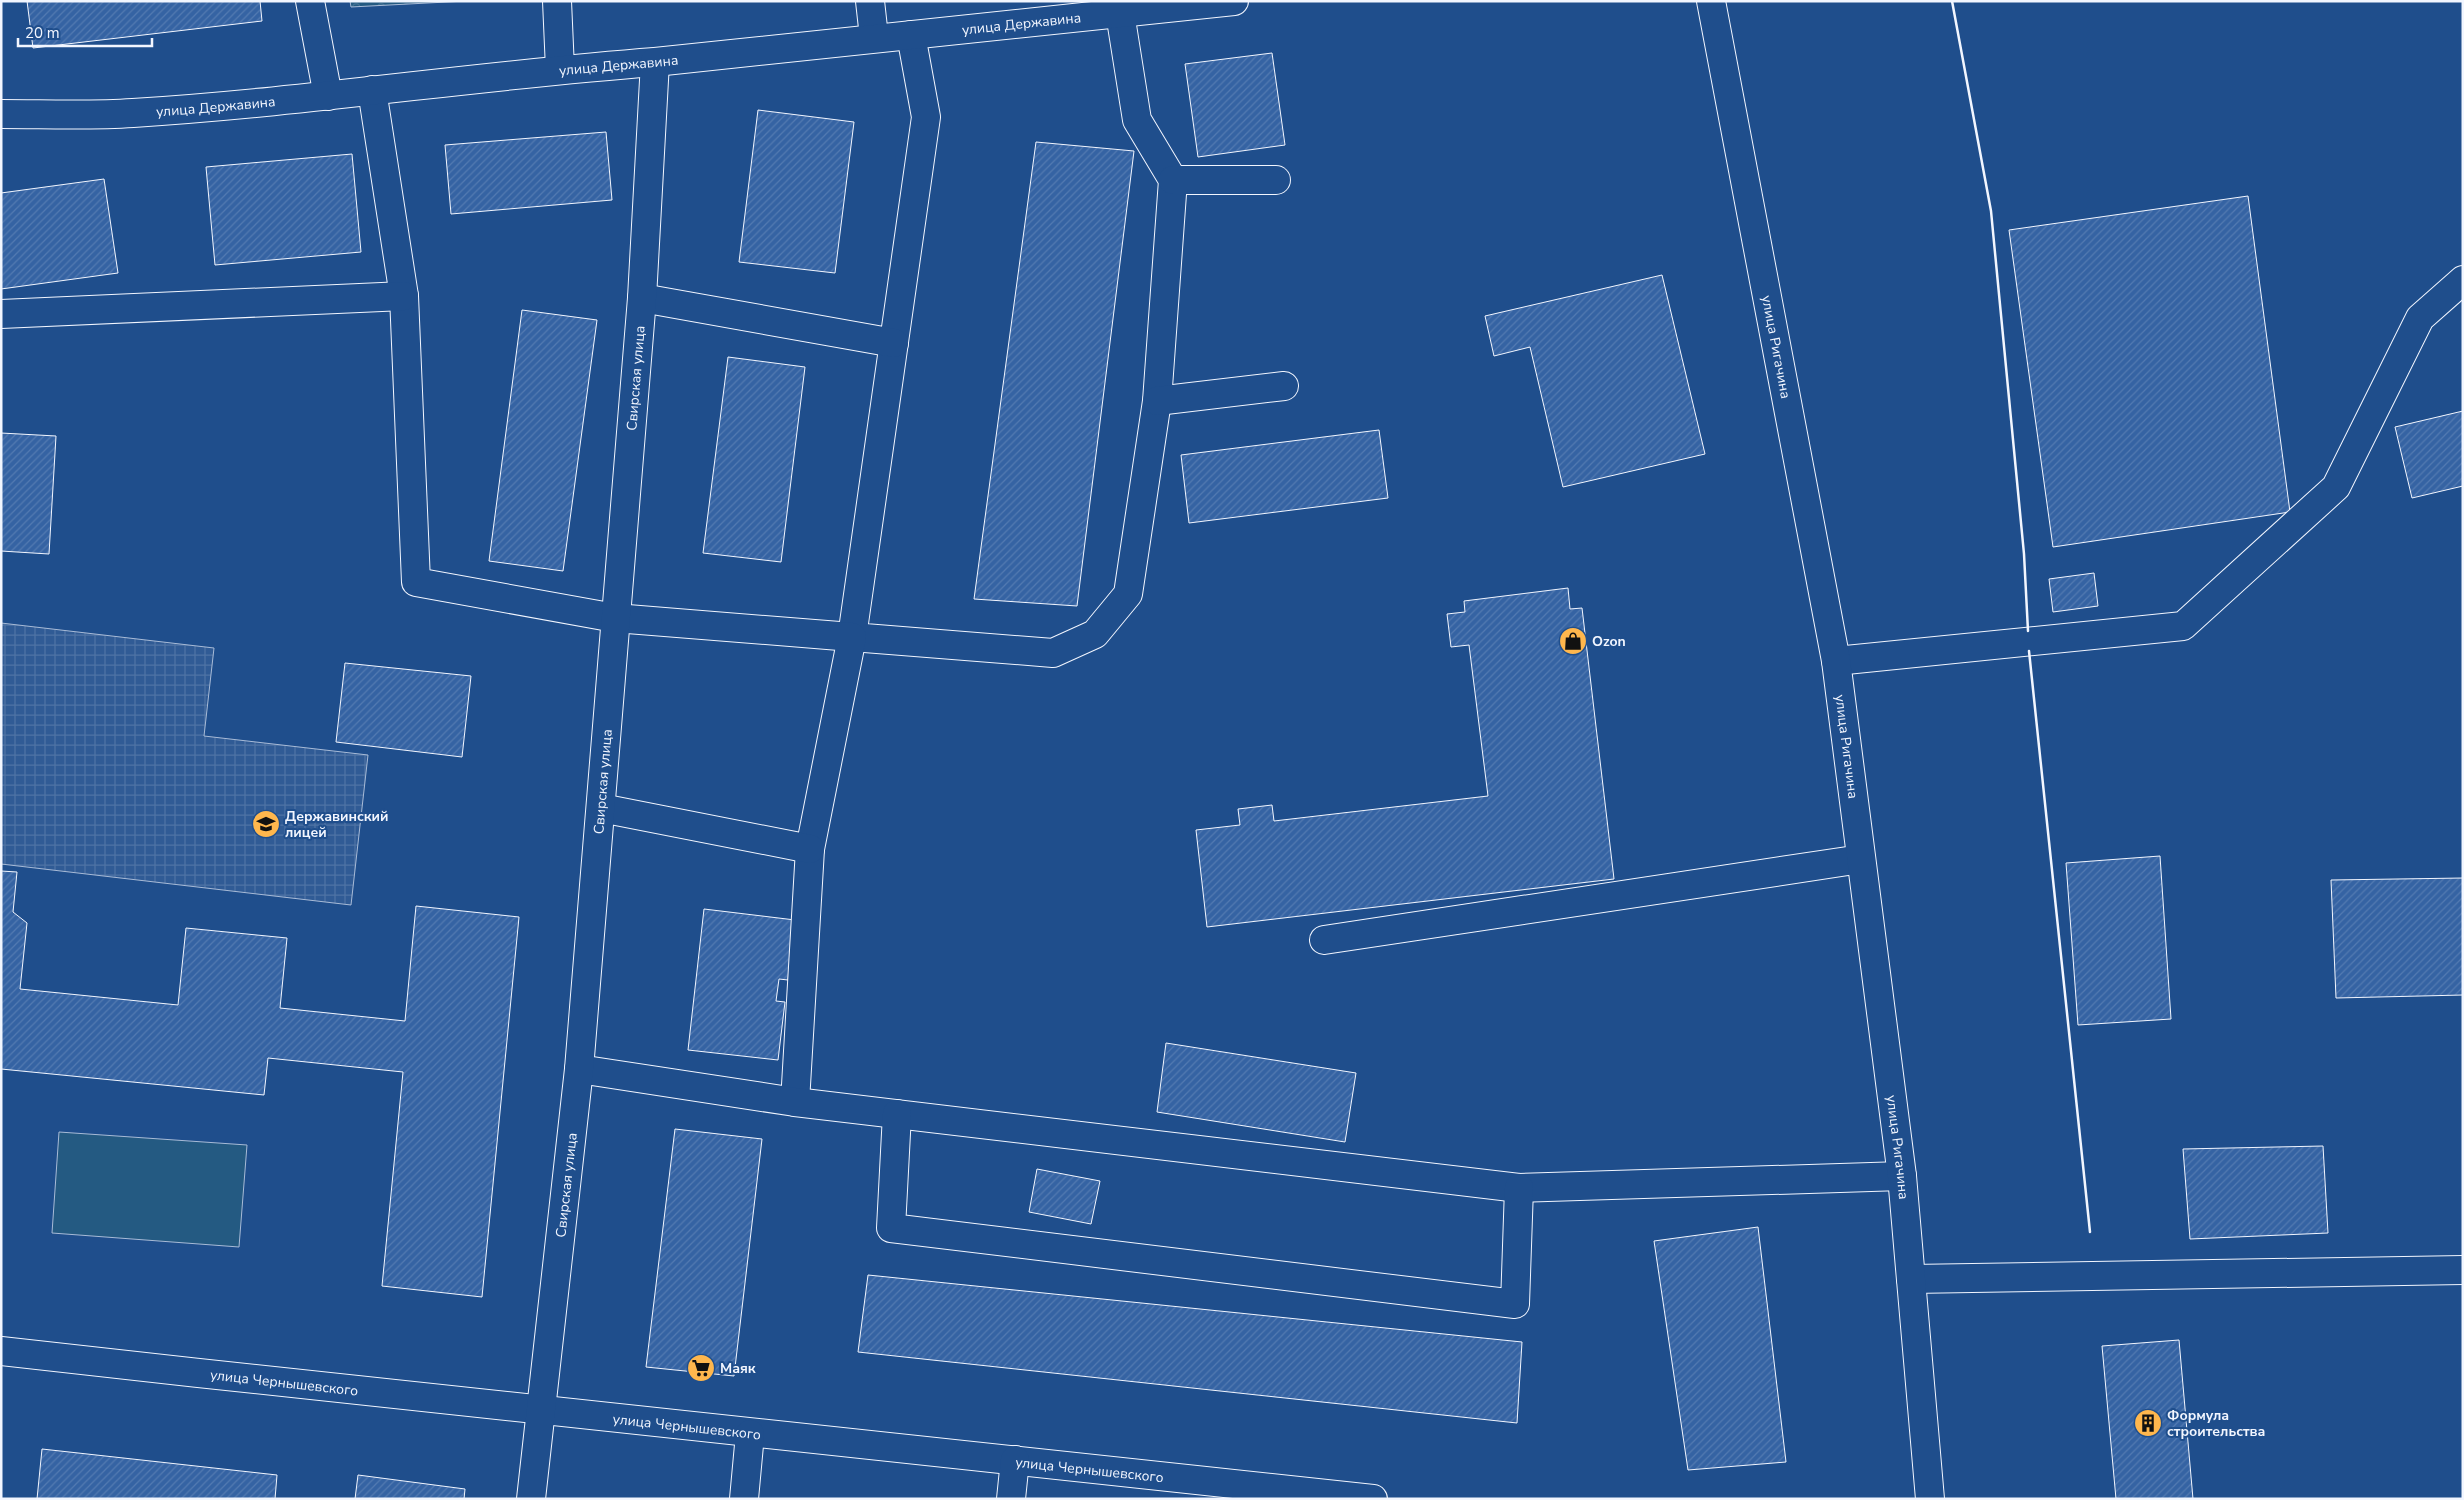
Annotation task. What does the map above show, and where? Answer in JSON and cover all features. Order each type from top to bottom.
[{"type":"street","points":[[310,1],[328,96]]},
{"type":"street","points":[[557,1],[560,69]]},
{"type":"street","points":[[870,1],[874,37]]},
{"type":"street","name":"улица Державина","points":[[1,114],[132,113],[328,96],[560,69],[655,62],[874,37],[911,35],[1234,1]]},
{"type":"street","name":"улица Ригачина","points":[[1712,1],[1836,661],[1902,1176],[1930,1499]]},
{"type":"street","points":[[372,90],[404,296],[416,582],[615,618],[1053,653],[1095,634],[1128,594],[1157,401],[1173,180],[1137,120],[1120,13]]},
{"type":"street","points":[[796,1102],[810,849],[852,637],[926,117],[911,35]]},
{"type":"street","name":"Свирская улица","points":[[532,1499],[579,1069],[642,298],[655,62]]},
{"type":"street","points":[[1173,180],[1276,180]]},
{"type":"street","points":[[1836,661],[2183,626],[2336,487],[2420,318],[2463,280]]},
{"type":"street","points":[[1,314],[404,296]]},
{"type":"street","points":[[642,298],[894,343]]},
{"type":"street","points":[[1157,401],[1284,386]]},
{"type":"street","points":[[601,808],[810,849]]},
{"type":"street","points":[[1324,940],[1861,859]]},
{"type":"street","points":[[579,1069],[796,1102],[1520,1188],[1902,1176]]},
{"type":"street","points":[[897,1114],[891,1228],[1516,1304],[1520,1188]]},
{"type":"street","points":[[1911,1279],[2463,1270]]},
{"type":"street","name":"улица Чернышевского","points":[[1,1352],[542,1412],[1016,1460],[1193,1490],[1373,1499]]},
{"type":"street","points":[[744,1499],[750,1434]]},
{"type":"street","points":[[1011,1499],[1016,1460]]},
{"type":"green space","points":[[350,1],[466,1],[351,7]]},
{"type":"green space","points":[[59,1132],[247,1145],[239,1247],[52,1233]]},
{"type":"shaded area","points":[[1,623],[214,648],[204,736],[368,755],[351,905],[1,864]]},
{"type":"building","points":[[27,1],[260,1],[262,21],[33,48]]},
{"type":"building","points":[[1272,53],[1285,145],[1198,157],[1185,64]]},
{"type":"building","points":[[758,110],[854,122],[835,273],[739,262]]},
{"type":"building","points":[[606,132],[612,200],[451,214],[445,145]]},
{"type":"building","points":[[1036,142],[1134,151],[1077,606],[974,599]]},
{"type":"building","points":[[352,154],[361,252],[215,265],[206,167]]},
{"type":"building","points":[[104,179],[118,273],[1,289],[1,193]]},
{"type":"building","points":[[2248,196],[2290,512],[2053,547],[2009,230]]},
{"type":"building","points":[[1662,275],[1705,454],[1563,487],[1530,347],[1494,356],[1485,316]]},
{"type":"building","points":[[522,310],[597,320],[563,571],[489,561]]},
{"type":"building","points":[[728,357],[805,367],[781,562],[703,553]]},
{"type":"building","points":[[2463,411],[2463,486],[2412,498],[2395,427]]},
{"type":"building","points":[[1379,430],[1388,498],[1189,523],[1181,455]]},
{"type":"building","points":[[1,433],[56,436],[49,554],[1,551]]},
{"type":"building","points":[[2094,573],[2098,606],[2053,612],[2049,579]]},
{"type":"building","points":[[1568,588],[1570,609],[1582,608],[1614,879],[1207,927],[1196,830],[1240,825],[1238,809],[1272,805],[1274,821],[1488,796],[1469,645],[1451,647],[1447,614],[1465,612],[1464,601]]},
{"type":"building","points":[[345,663],[471,676],[462,757],[336,742]]},
{"type":"building","points":[[2160,856],[2171,1019],[2078,1025],[2066,863]]},
{"type":"building","points":[[1,871],[17,872],[13,912],[27,923],[20,989],[178,1005],[186,928],[287,938],[280,1008],[405,1021],[416,906],[519,917],[482,1297],[382,1286],[403,1072],[268,1058],[264,1095],[1,1069]]},
{"type":"building","points":[[2463,878],[2463,995],[2336,998],[2331,880]]},
{"type":"building","points":[[704,909],[795,920],[788,980],[779,979],[776,1001],[785,1002],[778,1060],[688,1050]]},
{"type":"building","points":[[1166,1043],[1356,1073],[1345,1142],[1157,1112]]},
{"type":"building","points":[[675,1129],[762,1139],[734,1376],[646,1367]]},
{"type":"building","points":[[2323,1146],[2328,1233],[2190,1239],[2183,1149]]},
{"type":"building","points":[[1037,1169],[1100,1181],[1091,1224],[1029,1212]]},
{"type":"building","points":[[1758,1227],[1786,1462],[1688,1470],[1654,1241]]},
{"type":"building","points":[[868,1275],[1522,1342],[1517,1423],[858,1352]]},
{"type":"building","name":"Формула строительства","points":[[2179,1340],[2193,1499],[2116,1499],[2102,1346]]},
{"type":"building","points":[[42,1449],[277,1475],[275,1499],[37,1499]]},
{"type":"building","points":[[358,1475],[465,1489],[464,1499],[355,1499]]},
{"type":"wall","points":[[1952,1],[1991,211],[2024,554],[2028,631]]},
{"type":"wall","points":[[2029,651],[2090,1232]]},
{"type":"place","name":"Ozon","points":[[1573,641]]},
{"type":"place","name":"Державинский лицей","points":[[266,824]]},
{"type":"place","name":"Маяк","points":[[701,1368]]},
{"type":"place","name":"Формула строительства","points":[[2148,1423]]}]
